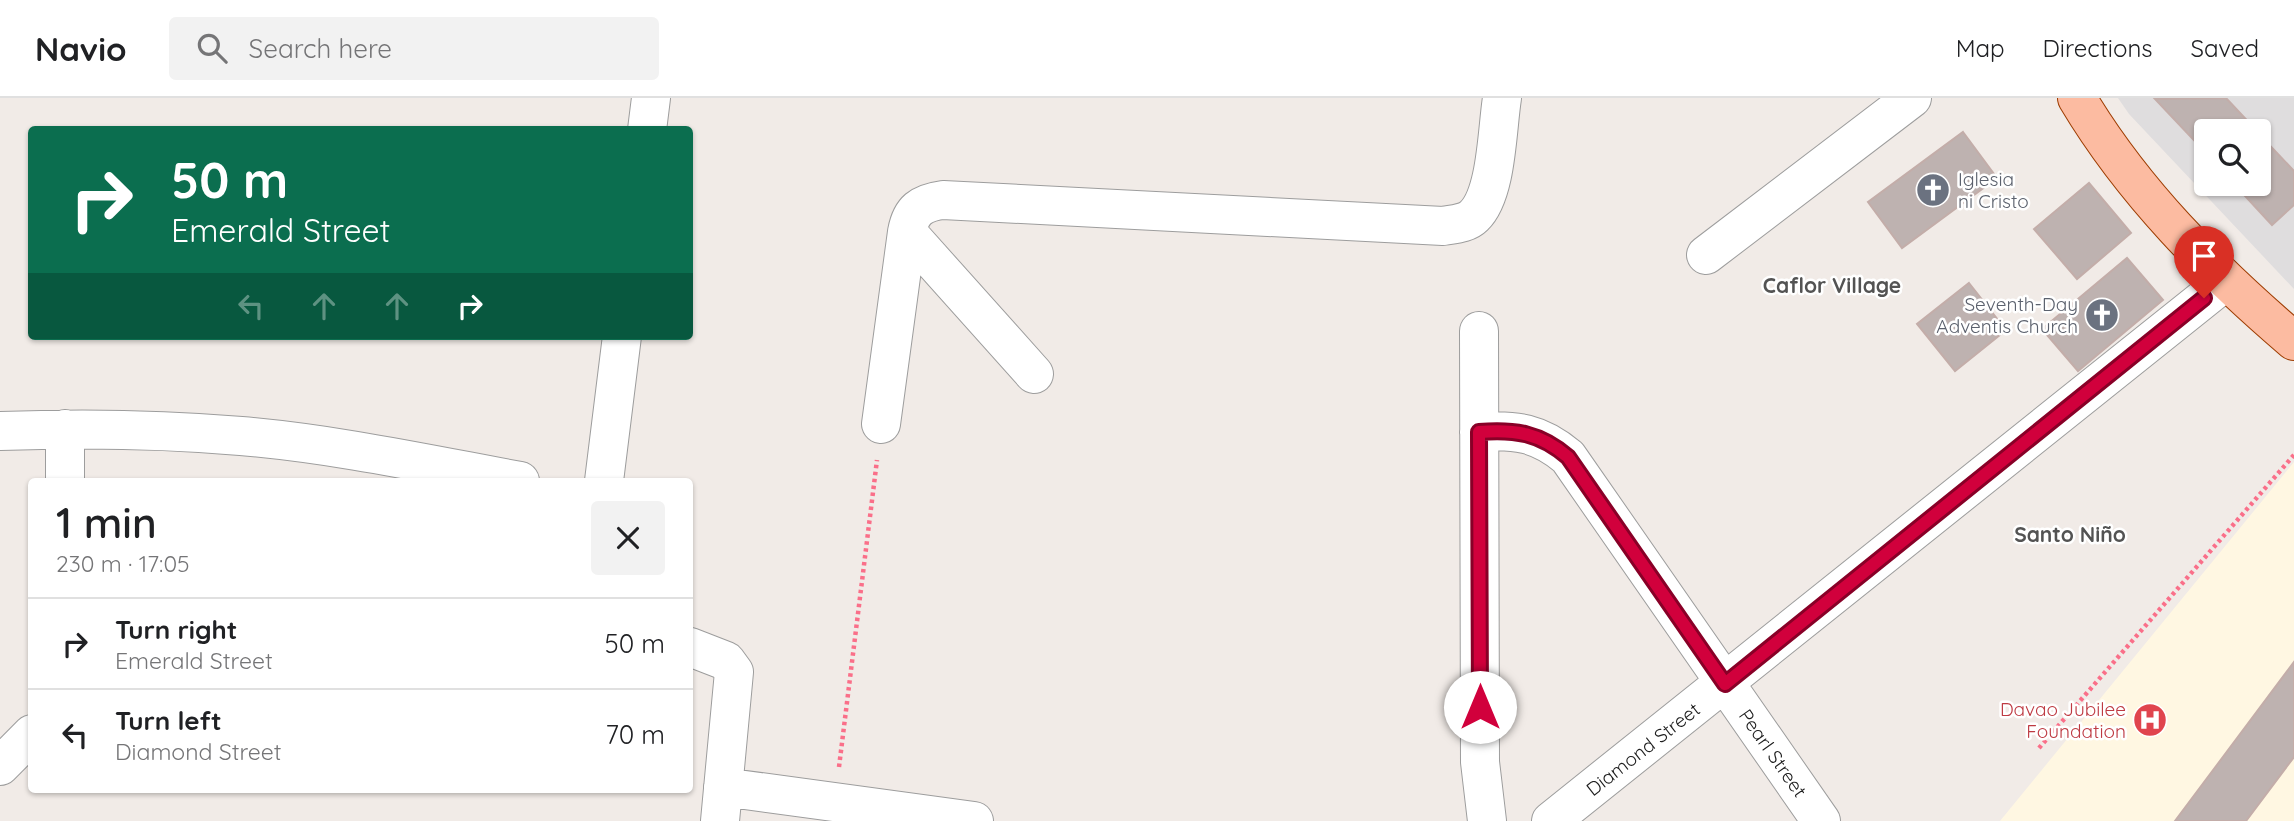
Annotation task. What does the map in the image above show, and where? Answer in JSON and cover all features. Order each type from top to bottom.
[{"type":"main road","points":[[2077,98],[2123,169],[2225,281],[2294,341]]},
{"type":"street","points":[[648,126],[651,98]]},
{"type":"street","points":[[881,424],[907,232],[910,217],[918,207],[943,200],[1443,226],[1460,223],[1472,218],[1483,205],[1489,190],[1502,98]]},
{"type":"street","points":[[1706,255],[1912,98]]},
{"type":"street","points":[[907,232],[1034,374]]},
{"type":"street","name":"Diamond Street","points":[[1551,821],[2225,281]]},
{"type":"street","points":[[1479,331],[1480,762],[1487,821]]},
{"type":"street","points":[[604,478],[622,340]]},
{"type":"street","points":[[65,429],[65,478]]},
{"type":"street","points":[[0,431],[158,430],[243,436],[356,450],[504,478]]},
{"type":"street","name":"Pearl Street","points":[[1479,432],[1505,430],[1528,433],[1550,442],[1568,457],[1821,821]]},
{"type":"street","points":[[693,648],[726,661],[734,672],[722,804],[835,803],[974,821]]},
{"type":"street","points":[[0,766],[28,738]]},
{"type":"path","points":[[835,803],[881,424]]},
{"type":"path","points":[[2039,748],[2294,455]]},
{"type":"shaded area","points":[[2118,98],[2294,98],[2294,289],[2206,196],[2271,196],[2271,119],[2194,119],[2194,183],[2129,114]]},
{"type":"shaded area","name":"Davao Jubilee Foundation","points":[[2294,462],[2294,821],[2000,821]]},
{"type":"building","points":[[2226,98],[2246,119],[2194,119],[2194,140],[2155,99]]},
{"type":"building","name":"Iglesia ni Cristo","points":[[1963,132],[1997,178],[1902,248],[1868,202]]},
{"type":"building","points":[[2271,147],[2294,171],[2294,205],[2272,225],[2245,196],[2271,196]]},
{"type":"building","points":[[2089,183],[2131,233],[2077,279],[2034,229]]},
{"type":"building","name":"Seventh-Day Adventis Church","points":[[2127,258],[2163,300],[2078,371],[2042,329]]},
{"type":"building","points":[[1969,283],[2006,330],[1955,371],[1917,324]]},
{"type":"building","points":[[2294,662],[2294,757],[2246,821],[2175,821]]},
{"type":"place","name":"Iglesia ni Cristo","points":[[1933,190]]},
{"type":"place","name":"Seventh-Day Adventis Church","points":[[2102,315]]},
{"type":"place","name":"Davao Jubilee Foundation","points":[[2150,720]]},
{"type":"district","name":"Caflor Village","points":[[1832,285]]},
{"type":"district","name":"Santo Niño","points":[[2070,534]]},
{"type":"route","points":[[1480,707],[1479,432],[1505,430],[1528,433],[1550,442],[1568,457],[1725,684],[2204,298]]}]
